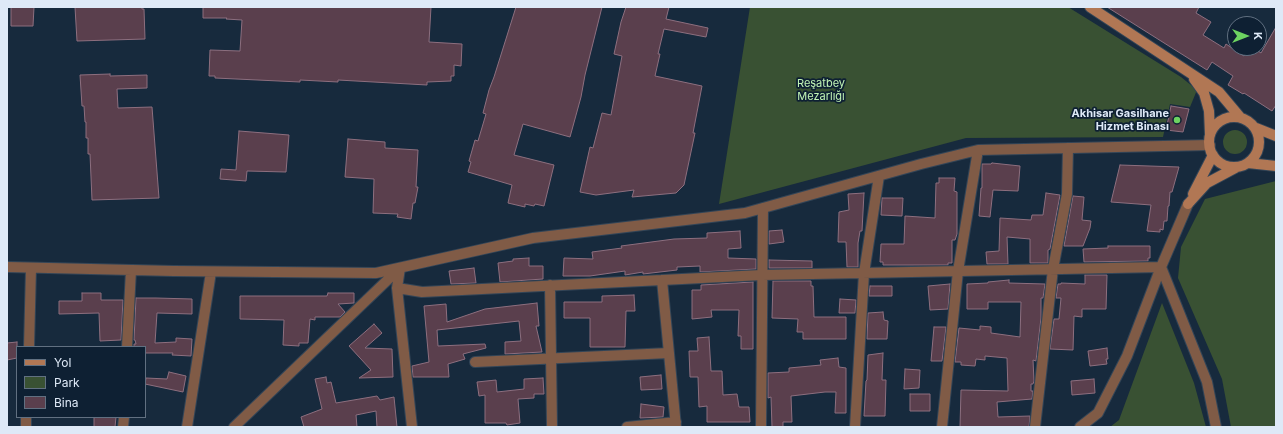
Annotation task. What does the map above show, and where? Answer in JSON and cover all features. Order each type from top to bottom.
[{"type":"street","points":[[1090,7],[1219,92],[1240,117]]},
{"type":"street","points":[[1189,72],[1204,93],[1209,111],[1211,145],[1220,162],[1228,166],[1276,166]]},
{"type":"street","points":[[1080,427],[1098,413],[1127,356],[1161,267],[1211,145],[1214,127],[1221,120],[1230,117],[1240,117],[1249,121],[1256,128],[1276,136]]},
{"type":"street","points":[[1188,204],[1207,183],[1243,165],[1255,156],[1259,148],[1259,138],[1256,128]]},
{"type":"street","points":[[7,267],[211,272],[376,273],[533,238],[745,213],[978,150],[1211,145]]},
{"type":"street","points":[[1036,427],[1053,269],[1067,194],[1068,148]]},
{"type":"street","points":[[942,427],[958,271],[978,150]]},
{"type":"street","points":[[855,427],[864,273],[879,176]]},
{"type":"street","points":[[761,427],[763,208]]},
{"type":"street","points":[[397,288],[422,292],[762,275],[1161,267]]},
{"type":"street","points":[[1161,267],[1207,382],[1216,427]]},
{"type":"street","points":[[29,346],[31,268]]},
{"type":"street","points":[[400,268],[397,288],[412,427]]},
{"type":"street","points":[[234,427],[400,268]]},
{"type":"street","points":[[128,346],[131,270]]},
{"type":"street","points":[[187,427],[211,272]]},
{"type":"street","points":[[627,427],[676,425],[662,280]]},
{"type":"street","points":[[550,285],[552,427]]},
{"type":"street","points":[[475,362],[669,352]]},
{"type":"green space","name":"Reşatbey Mezarlığı","points":[[750,7],[1068,7],[1181,77],[1197,90],[1190,107],[1170,104],[1163,137],[966,138],[719,204]]},
{"type":"green space","points":[[1235,130],[1244,133],[1247,142],[1244,151],[1235,154],[1226,151],[1223,142],[1226,133]]},
{"type":"green space","points":[[1276,181],[1276,427],[1231,427],[1222,379],[1178,278],[1181,247],[1205,199]]},
{"type":"green space","points":[[1162,303],[1194,383],[1206,427],[1110,427],[1119,420]]},
{"type":"building","points":[[11,7],[34,7],[33,26],[11,26]]},
{"type":"building","points":[[75,7],[142,7],[142,9],[144,9],[145,39],[77,41]]},
{"type":"building","points":[[203,7],[431,7],[429,42],[462,44],[461,66],[454,65],[454,76],[451,76],[451,81],[427,82],[427,85],[338,80],[338,82],[300,80],[300,82],[215,78],[215,76],[209,76],[210,50],[240,51],[242,20],[226,19],[227,18],[203,18]]},
{"type":"building","points":[[516,7],[602,7],[570,137],[523,124],[514,155],[554,165],[544,206],[525,204],[525,207],[508,203],[512,185],[468,172],[471,162],[469,161],[475,140],[478,141],[486,114],[483,113],[489,90]]},
{"type":"building","points":[[626,7],[669,7],[666,19],[708,28],[706,37],[664,29],[658,54],[660,54],[655,76],[702,86],[693,133],[695,133],[684,185],[676,193],[632,197],[634,190],[596,195],[580,192],[590,147],[593,148],[602,113],[611,115],[622,56],[614,54]]},
{"type":"building","points":[[1107,7],[1199,7],[1196,13],[1211,22],[1203,35],[1224,48],[1227,45],[1227,56],[1267,56],[1267,43],[1276,27],[1276,105],[1272,111],[1244,93],[1243,94],[1228,85],[1233,76],[1212,62],[1207,70]]},
{"type":"building","points":[[110,74],[110,76],[147,75],[147,88],[117,89],[118,108],[152,107],[159,198],[92,200],[90,154],[88,154],[88,138],[86,138],[86,122],[84,106],[82,106],[80,75]]},
{"type":"building","name":"Akhisar Gasilhane Hizmet Binası","points":[[1171,106],[1189,109],[1183,132],[1166,130]]},
{"type":"building","points":[[239,131],[289,135],[286,172],[247,171],[246,181],[220,179],[221,169],[236,170]]},
{"type":"building","points":[[348,139],[385,142],[385,148],[418,150],[416,187],[418,187],[415,203],[413,203],[411,219],[397,217],[398,214],[373,213],[374,179],[345,177]]},
{"type":"building","points":[[992,163],[1020,166],[1018,191],[993,190],[990,217],[979,216],[982,188],[982,164]]},
{"type":"building","points":[[1120,165],[1179,167],[1172,192],[1170,192],[1167,221],[1164,221],[1163,230],[1160,229],[1160,232],[1147,231],[1151,205],[1111,202]]},
{"type":"building","points":[[939,178],[955,178],[954,191],[957,192],[957,234],[955,240],[952,240],[952,263],[948,263],[948,265],[883,265],[883,262],[880,262],[881,244],[904,244],[905,216],[935,218],[936,183],[939,183]]},
{"type":"building","points":[[864,193],[862,231],[860,231],[858,243],[858,267],[847,267],[846,242],[838,242],[839,212],[849,210],[848,194]]},
{"type":"building","points":[[1046,193],[1060,195],[1050,249],[1048,250],[1048,263],[1030,263],[1030,239],[1007,237],[1008,264],[987,264],[986,252],[999,251],[1000,218],[1031,220],[1032,215],[1043,215]]},
{"type":"building","points":[[1073,196],[1084,197],[1082,220],[1091,221],[1083,246],[1064,246]]},
{"type":"building","points":[[882,198],[903,198],[902,216],[881,215]]},
{"type":"building","points":[[782,230],[784,242],[769,244],[769,231]]},
{"type":"building","points":[[740,231],[741,248],[728,249],[728,258],[756,259],[756,269],[700,272],[700,266],[677,267],[677,270],[643,274],[643,272],[625,275],[625,271],[590,276],[563,276],[564,258],[593,259],[592,252],[622,248],[621,246],[674,239],[707,238],[707,233]]},
{"type":"building","points":[[1108,246],[1150,246],[1150,258],[1148,258],[1148,261],[1084,262],[1083,249],[1108,248]]},
{"type":"building","points":[[529,258],[529,266],[543,266],[543,279],[500,282],[498,263],[513,261],[513,259]]},
{"type":"building","points":[[769,260],[812,261],[812,268],[769,268]]},
{"type":"building","points":[[474,268],[476,283],[451,284],[449,271]]},
{"type":"building","points":[[1085,275],[1107,275],[1106,309],[1082,309],[1082,317],[1074,316],[1073,350],[1050,349],[1054,319],[1059,319],[1061,298],[1056,298],[1058,284],[1085,284]]},
{"type":"building","points":[[1009,280],[1009,283],[1045,284],[1043,298],[1041,298],[1041,318],[1036,361],[1033,360],[1034,381],[1033,384],[1031,384],[1031,391],[1033,391],[1032,399],[997,402],[998,417],[1030,416],[1029,427],[960,427],[961,390],[1008,391],[1007,358],[985,356],[985,360],[976,359],[975,366],[961,365],[961,362],[955,362],[959,328],[980,330],[980,326],[991,327],[991,333],[1020,337],[1021,302],[988,302],[988,309],[967,309],[967,284]]},
{"type":"building","points":[[773,281],[811,281],[811,286],[813,286],[814,317],[846,317],[846,339],[803,339],[803,332],[797,332],[798,319],[772,318]]},
{"type":"building","points":[[753,282],[753,349],[741,349],[741,336],[738,336],[739,310],[711,310],[712,317],[692,319],[692,290],[701,290],[701,285]]},
{"type":"building","points":[[950,284],[948,309],[930,310],[928,286]]},
{"type":"building","points":[[870,286],[892,286],[892,296],[869,296]]},
{"type":"building","points":[[82,293],[101,293],[101,300],[123,300],[121,340],[100,341],[99,313],[59,314],[59,301],[82,301]]},
{"type":"building","points":[[328,293],[354,293],[354,303],[338,304],[345,312],[340,317],[315,317],[315,320],[310,319],[308,343],[299,343],[299,346],[283,345],[284,320],[240,319],[240,296],[327,296]]},
{"type":"building","points":[[634,295],[635,311],[626,311],[625,347],[590,347],[590,318],[564,318],[564,302],[602,302],[602,296]]},
{"type":"building","points":[[136,298],[192,299],[192,314],[157,313],[155,343],[176,342],[176,338],[192,339],[191,356],[172,355],[173,353],[146,353],[146,346],[134,346],[134,344],[136,344],[134,340]]},
{"type":"building","points":[[840,299],[856,300],[855,313],[839,313]]},
{"type":"building","points":[[537,303],[539,326],[536,326],[542,352],[505,354],[505,342],[521,341],[519,321],[437,330],[438,346],[485,344],[486,348],[463,354],[465,359],[448,364],[449,377],[413,377],[412,366],[429,362],[424,306],[446,304],[447,322],[485,309]]},
{"type":"building","points":[[883,312],[884,320],[888,321],[887,339],[867,339],[868,313]]},
{"type":"building","points":[[374,324],[382,333],[365,348],[392,349],[393,377],[359,378],[371,370],[349,346]]},
{"type":"building","points":[[934,327],[946,327],[942,361],[931,361]]},
{"type":"building","points":[[709,337],[711,371],[722,371],[723,395],[737,394],[739,407],[749,407],[750,422],[707,422],[707,406],[699,407],[698,377],[690,377],[689,351],[698,351],[697,338]]},
{"type":"building","points":[[17,342],[16,358],[7,360],[7,343]]},
{"type":"building","points":[[1107,348],[1107,364],[1090,366],[1088,351]]},
{"type":"building","points":[[883,353],[882,380],[886,380],[885,416],[864,416],[868,355]]},
{"type":"building","points":[[838,358],[839,367],[846,368],[846,413],[835,413],[836,392],[791,396],[792,422],[783,422],[783,427],[772,427],[771,397],[768,398],[768,373],[789,372],[789,368],[821,365],[820,360]]},
{"type":"building","points":[[905,369],[920,370],[919,388],[904,389]]},
{"type":"building","points":[[169,372],[186,376],[183,392],[146,384],[146,378],[167,379]]},
{"type":"building","points":[[661,375],[662,389],[641,390],[640,377]]},
{"type":"building","points":[[326,377],[327,383],[331,382],[336,403],[377,396],[380,400],[394,397],[397,427],[377,427],[376,411],[356,415],[357,427],[304,427],[301,417],[322,409],[315,379]]},
{"type":"building","points":[[543,378],[544,394],[534,394],[534,398],[518,399],[520,423],[507,425],[506,423],[485,423],[485,395],[479,396],[477,382],[496,380],[497,392],[524,389],[524,379]]},
{"type":"building","points":[[1094,379],[1095,393],[1072,395],[1071,381]]},
{"type":"building","points":[[910,394],[930,394],[930,411],[910,411]]},
{"type":"building","points":[[641,404],[664,407],[663,417],[640,418]]},
{"type":"building","points":[[94,418],[116,418],[115,427],[94,427]]},
{"type":"place","name":"Akhisar Gasilhane Hizmet Binası","points":[[1177,120]]}]
